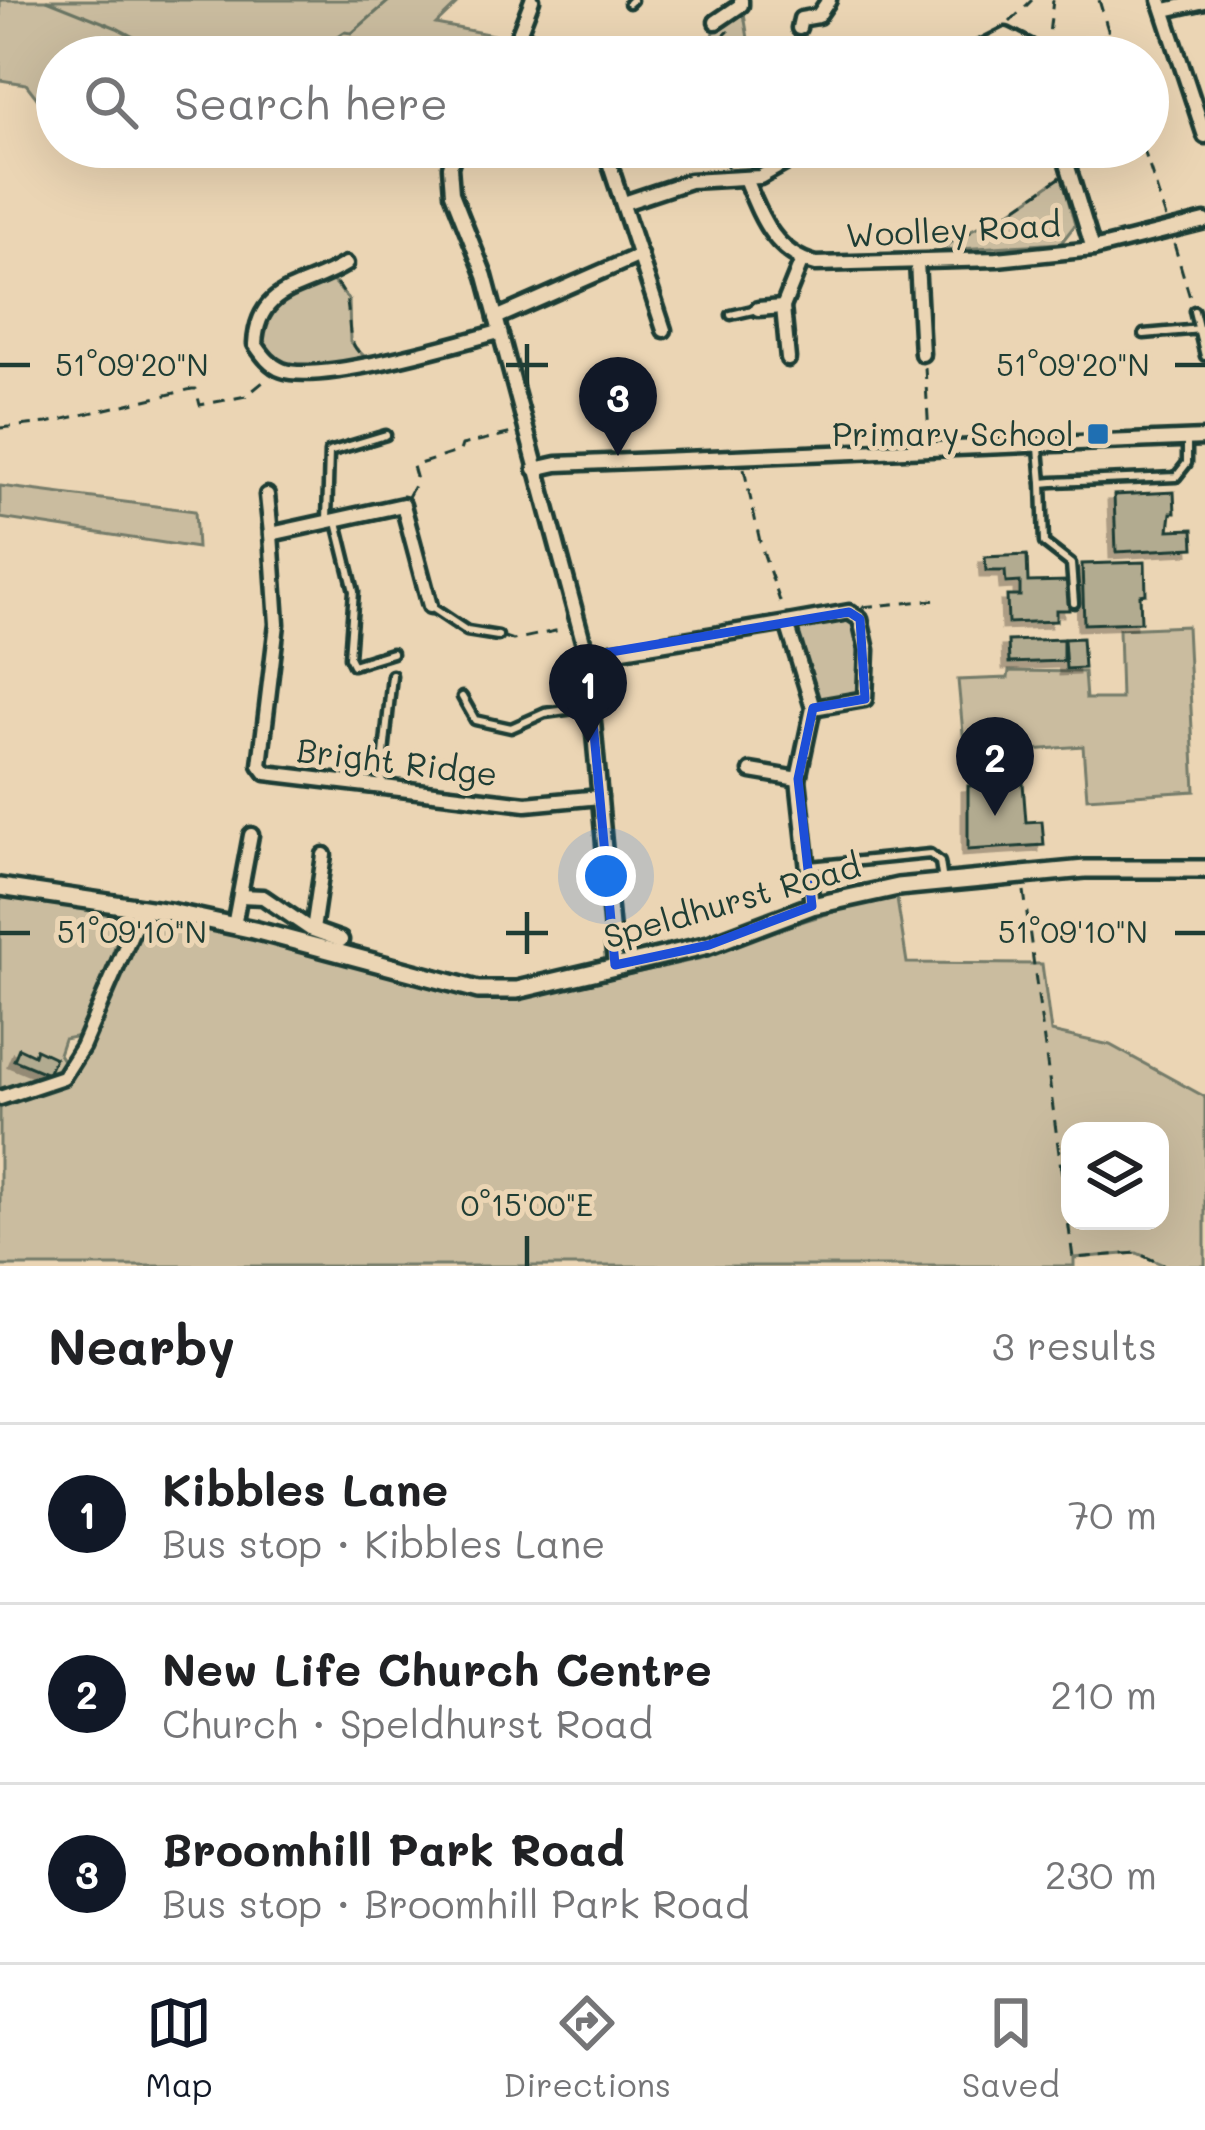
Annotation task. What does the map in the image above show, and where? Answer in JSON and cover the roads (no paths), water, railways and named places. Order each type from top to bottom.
[{"type":"street","points":[[519,36],[532,0]]},
{"type":"street","points":[[799,28],[800,20],[818,16],[830,0]]},
{"type":"street","points":[[1204,129],[1163,5],[1205,1]]},
{"type":"street","points":[[716,22],[741,3]]},
{"type":"street","points":[[520,33],[524,36]]},
{"type":"street","points":[[450,168],[452,193],[485,275],[587,656],[615,965]]},
{"type":"street","points":[[611,168],[664,330]]},
{"type":"street","points":[[623,203],[690,181],[746,181],[778,168]]},
{"type":"street","points":[[1068,168],[1093,249]]},
{"type":"street","name":"Woolley Road","points":[[746,181],[778,244],[816,264],[942,261],[1093,249],[1205,221]]},
{"type":"street","points":[[346,264],[274,295],[262,309],[255,344],[268,361],[302,374],[371,363],[497,325],[640,255]]},
{"type":"street","points":[[788,359],[783,307],[802,260]]},
{"type":"street","points":[[917,262],[922,354]]},
{"type":"street","points":[[758,309],[783,307]]},
{"type":"street","points":[[535,469],[557,464],[1205,438]]},
{"type":"street","points":[[267,495],[271,534],[403,505],[430,606]]},
{"type":"street","name":"Bright Ridge","points":[[271,534],[277,624],[260,765],[266,773],[526,804],[600,797]]},
{"type":"street","points":[[587,656],[849,612],[860,619],[867,650],[865,699],[813,708]]},
{"type":"street","points":[[788,623],[813,708],[798,779],[812,906]]},
{"type":"street","points":[[751,771],[798,779]]},
{"type":"street","points":[[234,926],[251,835]]},
{"type":"street","points":[[313,930],[324,855]]},
{"type":"street","name":"Speldhurst Road","points":[[0,887],[234,926],[478,991],[517,990],[710,945],[812,906],[898,886],[1085,869],[1205,869]]},
{"type":"street","points":[[239,896],[263,897],[313,930],[340,940]]},
{"type":"street","points":[[0,1098],[63,1077],[82,1047],[142,909]]},
{"type":"lane","points":[[731,314],[758,309]]},
{"type":"lane","points":[[1194,311],[1205,356]]},
{"type":"lane","points":[[1144,334],[1202,329]]},
{"type":"lane","points":[[386,435],[329,452],[332,523],[354,591],[350,657],[353,665],[392,653]]},
{"type":"lane","points":[[1042,483],[1176,477],[1187,463],[1187,438]]},
{"type":"lane","points":[[1039,445],[1044,543],[1071,564],[1074,603]]},
{"type":"lane","points":[[430,606],[466,632],[498,635]]},
{"type":"lane","points":[[381,788],[392,675]]},
{"type":"lane","points":[[462,698],[475,720],[511,728],[545,713],[592,707]]},
{"type":"lane","points":[[807,866],[931,854],[940,862],[943,882]]},
{"type":"waterway","points":[[47,0],[132,36]]},
{"type":"waterway","points":[[338,36],[352,33],[390,0]]},
{"type":"place","name":"Primary School","points":[[1098,434]]},
{"type":"place","name":"Broomhill Park Road","points":[[618,456]]},
{"type":"place","name":"Kibbles Lane","points":[[588,743]]},
{"type":"place","name":"New Life Church Centre","points":[[995,816]]}]
